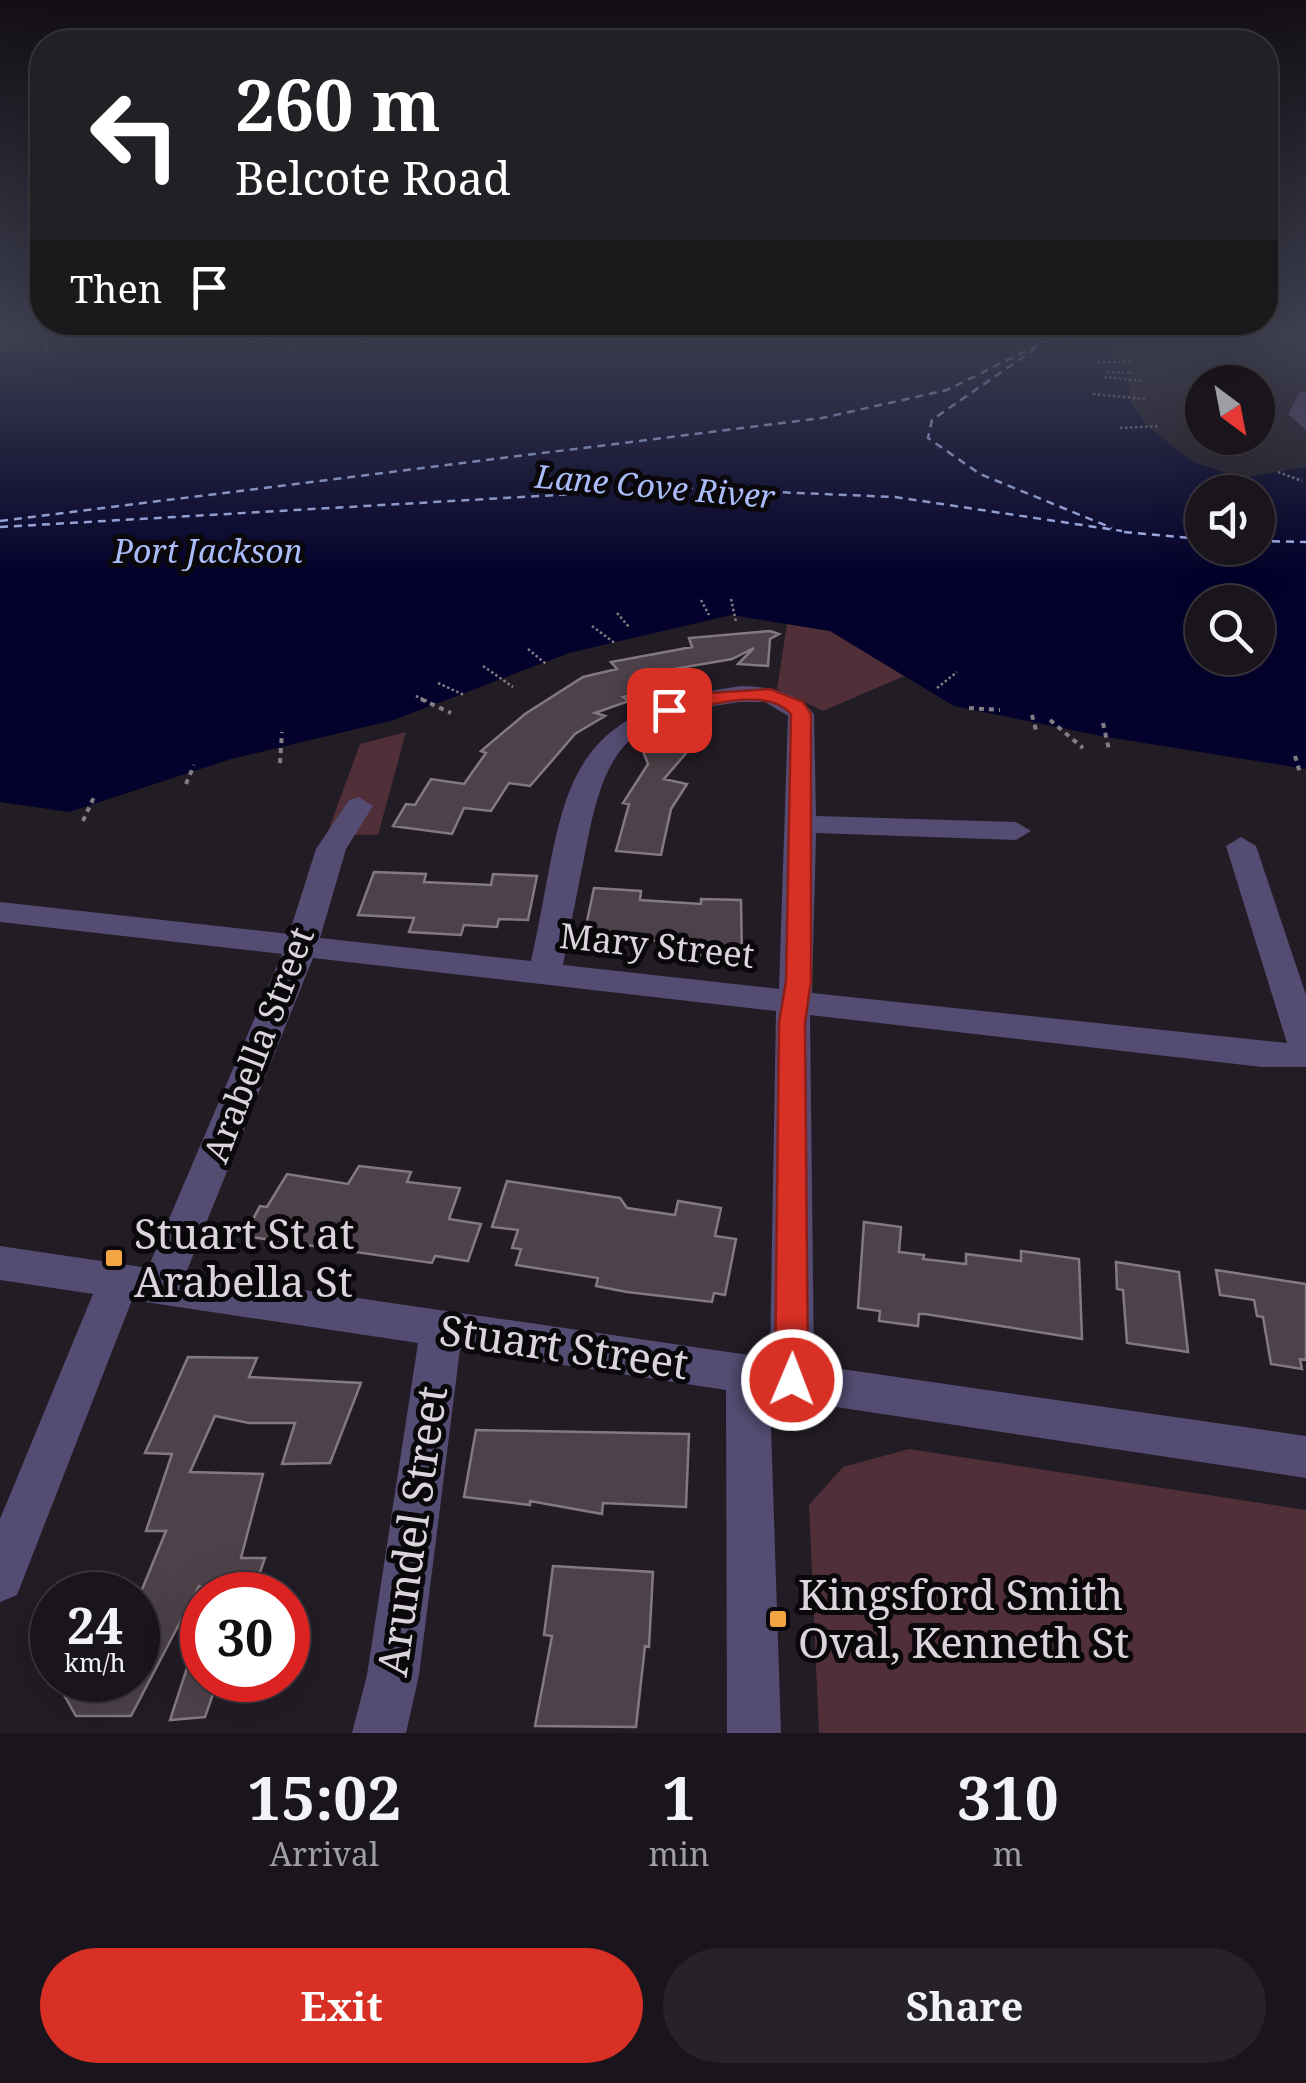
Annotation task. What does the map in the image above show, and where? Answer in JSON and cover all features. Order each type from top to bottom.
[{"type":"street","points":[[546,974],[584,786],[596,758],[629,728],[689,703],[770,694],[796,706],[801,714],[802,824],[795,1002],[770,1377],[754,1733]]},
{"type":"street","name":"Arabella Street","points":[[0,1578],[302,948],[331,849],[360,806]]},
{"type":"street","points":[[802,824],[1016,831]]},
{"type":"street","points":[[1241,846],[1306,1047]]},
{"type":"street","name":"Mary Street","points":[[0,912],[1262,1055],[1306,1055]]},
{"type":"street","name":"Stuart Street","points":[[0,1263],[1306,1457]]},
{"type":"street","name":"Arundel Street","points":[[379,1733],[393,1675],[440,1328]]},
{"type":"path","points":[[1120,428],[1160,426]]},
{"type":"path","points":[[1278,472],[1302,481]]},
{"type":"path","points":[[702,600],[709,614]]},
{"type":"path","points":[[731,600],[736,622]]},
{"type":"path","points":[[617,614],[629,627]]},
{"type":"path","points":[[592,626],[616,644]]},
{"type":"path","points":[[528,650],[546,664]]},
{"type":"path","points":[[483,666],[513,687]]},
{"type":"path","points":[[937,688],[957,672]]},
{"type":"path","points":[[438,683],[464,695]]},
{"type":"path","points":[[416,696],[452,713]]},
{"type":"path","points":[[969,708],[1000,710]]},
{"type":"path","points":[[1032,715],[1037,734]]},
{"type":"path","points":[[1050,720],[1083,748]]},
{"type":"path","points":[[1103,723],[1109,750]]},
{"type":"path","points":[[280,764],[282,732]]},
{"type":"path","points":[[1294,756],[1300,773]]},
{"type":"path","points":[[186,784],[194,766]]},
{"type":"path","points":[[83,821],[94,797]]},
{"type":"shaded area","points":[[787,624],[830,631],[904,676],[823,711],[777,689]]},
{"type":"shaded area","points":[[406,732],[378,835],[327,834],[360,744]]},
{"type":"shaded area","points":[[909,1449],[1306,1510],[1306,1733],[819,1733],[809,1505],[843,1467]]},
{"type":"water","name":"Port Jackson","points":[[0,412],[1138,412],[1148,427],[1195,463],[1233,475],[1185,475],[1185,565],[1275,565],[1275,475],[1260,475],[1306,467],[1306,769],[1101,736],[954,706],[830,631],[731,615],[569,653],[394,720],[231,759],[69,812],[0,802]]},
{"type":"building","points":[[770,631],[779,634],[770,639],[768,666],[738,664],[754,648],[732,659],[656,672],[665,681],[631,690],[635,694],[623,697],[629,701],[595,713],[605,716],[575,734],[530,786],[509,783],[491,811],[464,808],[452,834],[393,826],[406,804],[415,805],[431,779],[464,784],[486,753],[481,751],[525,714],[583,677],[617,669],[611,662],[692,647],[689,638]]},
{"type":"building","points":[[672,730],[699,738],[664,779],[687,784],[671,809],[661,855],[616,851],[629,804],[623,803],[648,764],[643,751]]},
{"type":"building","points":[[374,872],[426,874],[424,882],[491,885],[493,874],[537,876],[528,920],[499,919],[497,927],[464,925],[461,935],[409,932],[414,918],[358,915]]},
{"type":"building","points":[[594,888],[641,891],[640,900],[701,904],[701,899],[741,900],[742,960],[700,958],[701,941],[583,940]]},
{"type":"building","points":[[359,1166],[411,1172],[407,1182],[460,1188],[449,1219],[481,1224],[468,1261],[435,1256],[432,1263],[244,1236],[260,1206],[267,1207],[287,1174],[348,1184]]},
{"type":"building","points":[[507,1181],[620,1198],[627,1208],[675,1215],[678,1201],[721,1208],[715,1236],[736,1239],[725,1295],[714,1293],[712,1302],[627,1292],[596,1286],[598,1278],[516,1265],[521,1249],[512,1248],[518,1230],[492,1227]]},
{"type":"building","points":[[864,1222],[901,1227],[899,1252],[924,1255],[923,1259],[966,1264],[966,1254],[1021,1261],[1021,1251],[1079,1259],[1082,1339],[925,1314],[919,1314],[918,1326],[879,1321],[880,1311],[858,1308]]},
{"type":"building","points":[[1116,1262],[1179,1272],[1188,1352],[1127,1343],[1123,1290],[1117,1289]]},
{"type":"building","points":[[1216,1270],[1306,1284],[1306,1360],[1300,1359],[1302,1369],[1271,1364],[1263,1317],[1257,1316],[1254,1300],[1220,1295]]},
{"type":"building","points":[[188,1357],[257,1358],[249,1377],[361,1383],[330,1463],[282,1464],[295,1423],[249,1423],[215,1416],[190,1472],[263,1474],[241,1558],[265,1558],[260,1572],[180,1572],[180,1622],[160,1661],[160,1572],[149,1572],[166,1531],[146,1531],[172,1454],[145,1453]]},
{"type":"building","points":[[476,1430],[689,1434],[686,1507],[603,1503],[602,1514],[530,1501],[530,1505],[464,1497]]},
{"type":"building","points":[[553,1566],[653,1572],[649,1647],[645,1646],[636,1727],[535,1726],[552,1636],[544,1635]]},
{"type":"building","points":[[180,1689],[180,1702],[210,1702],[205,1717],[170,1720]]},
{"type":"building","points":[[68,1702],[138,1702],[131,1716],[76,1716]]},
{"type":"ferry route","points":[[0,521],[849,412]]},
{"type":"ferry route","points":[[944,412],[932,420],[928,438],[980,474],[1112,528]]},
{"type":"ferry route","points":[[0,527],[678,488],[895,497],[1122,531]]},
{"type":"ferry route","points":[[1124,532],[1185,537]]},
{"type":"ferry route","points":[[1275,541],[1306,542]]},
{"type":"place","name":"Stuart St at Arabella St","points":[[114,1258]]},
{"type":"place","name":"Kingsford Smith Oval, Kenneth St","points":[[778,1619]]},
{"type":"route","points":[[669,710],[710,699],[770,694],[796,706],[801,714],[799,981],[792,1023],[792,1380]]},
{"type":"water label","name":"Lane Cove River","points":[[655,487]]}]
